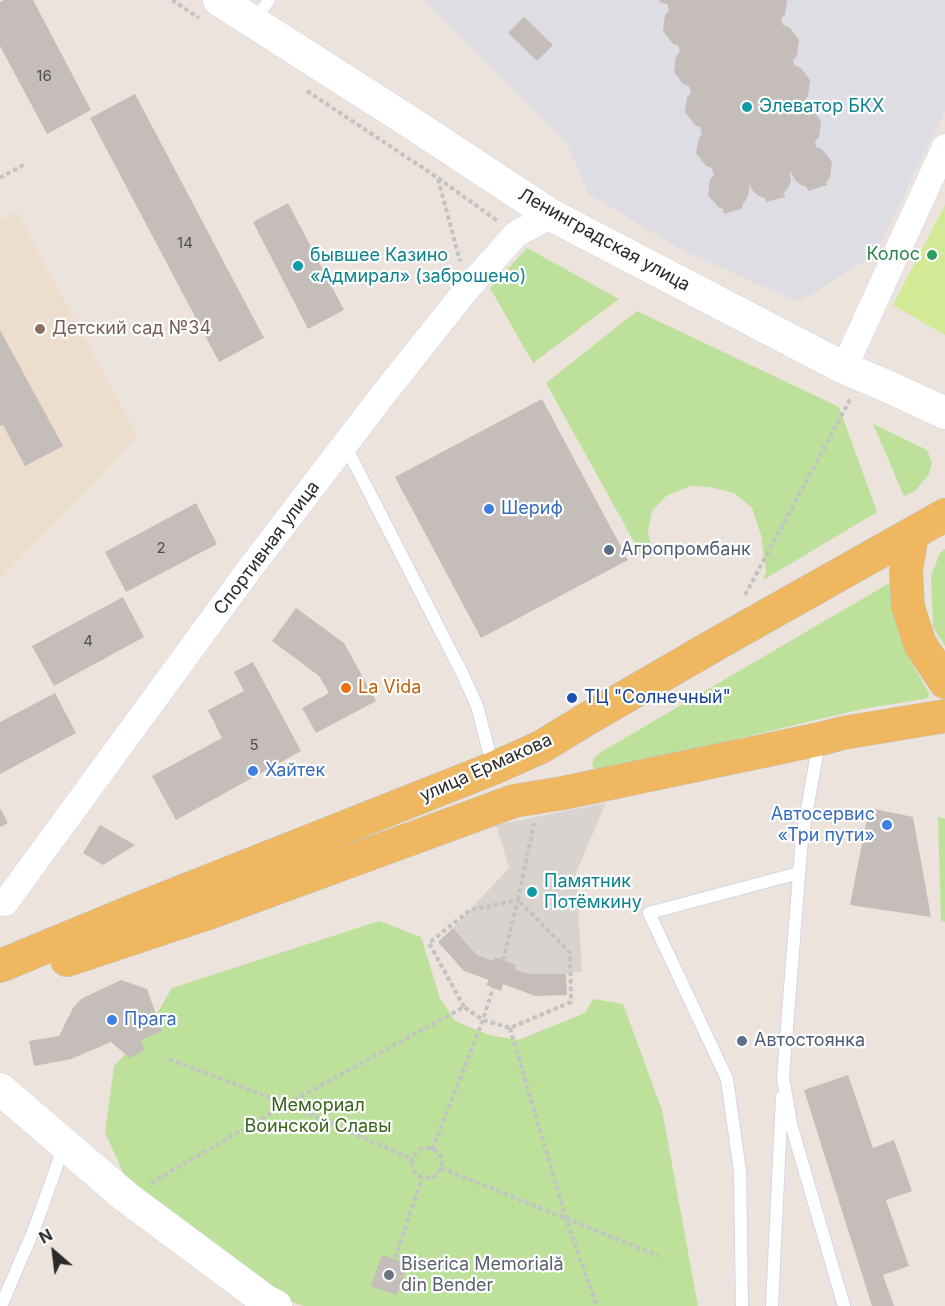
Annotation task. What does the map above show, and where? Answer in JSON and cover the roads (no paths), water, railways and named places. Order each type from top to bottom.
[{"type":"main road","name":"улица Ермакова","points":[[0,966],[494,768],[541,747],[586,719],[945,515]]},
{"type":"main road","points":[[912,534],[906,571],[908,607],[920,644],[945,682]]},
{"type":"main road","name":"улица Ермакова","points":[[0,982],[211,912],[514,801],[563,793],[843,733],[945,716]]},
{"type":"street","name":"Ленинградская улица","points":[[211,10],[261,11],[413,124],[551,215],[852,372],[945,412]]},
{"type":"street","points":[[852,372],[945,147]]},
{"type":"street","name":"Спортивная улица","points":[[5,903],[248,571],[382,396],[467,289],[516,234],[551,215]]},
{"type":"street","points":[[912,534],[945,496]]},
{"type":"street","points":[[0,1089],[126,1197],[266,1301],[276,1306]]},
{"type":"lane","points":[[345,445],[477,706],[494,768]]},
{"type":"lane","points":[[772,1306],[783,1077],[799,873],[802,838],[820,739]]},
{"type":"lane","points":[[742,1306],[740,1172],[727,1079],[649,913],[799,873]]},
{"type":"lane","points":[[783,1077],[791,1124],[844,1306]]},
{"type":"lane","points":[[1,1306],[35,1227],[64,1145]]},
{"type":"place","name":"Элеватор БКХ","points":[[747,107]]},
{"type":"place","name":"Колос","points":[[932,255]]},
{"type":"place","name":"бывшее Казино «Адмирал» (заброшено)","points":[[298,266]]},
{"type":"place","name":"Детский сад №34","points":[[40,329]]},
{"type":"place","name":"Шериф","points":[[489,509]]},
{"type":"place","name":"Агропромбанк","points":[[609,550]]},
{"type":"place","name":"La Vida","points":[[346,688]]},
{"type":"place","name":"ТЦ \"Солнечный\"","points":[[572,698]]},
{"type":"place","name":"Хайтек","points":[[253,771]]},
{"type":"place","name":"Автосервис «Три пути»","points":[[887,825]]},
{"type":"place","name":"Памятник Потёмкину","points":[[532,892]]},
{"type":"place","name":"Прага","points":[[112,1020]]},
{"type":"place","name":"Автостоянка","points":[[742,1041]]},
{"type":"place","name":"Biserica Memorială din Bender","points":[[389,1275]]},
{"type":"park label","name":"Мемориал Воинской Славы","points":[[318,1116]]}]
